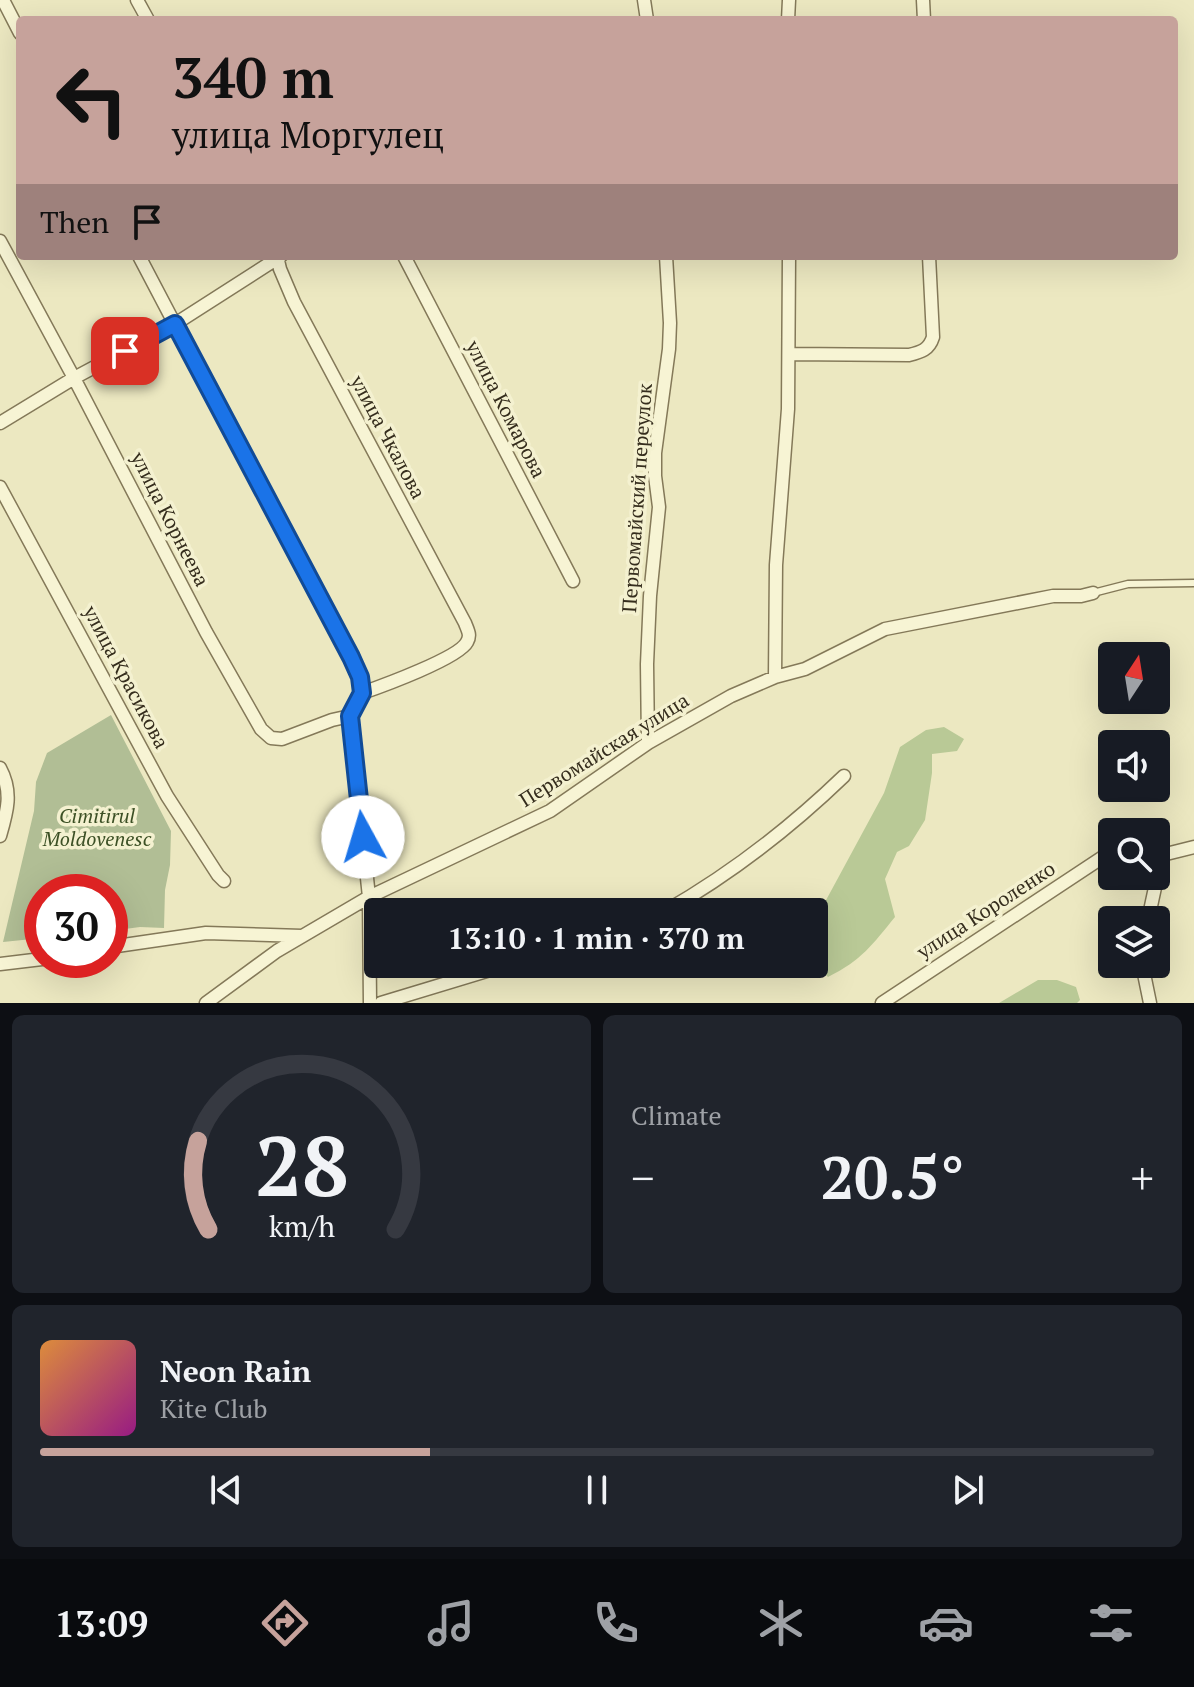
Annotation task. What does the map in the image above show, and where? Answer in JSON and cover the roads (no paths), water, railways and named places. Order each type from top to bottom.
[{"type":"street","points":[[3,0],[16,25]]},
{"type":"street","name":"улица Корнеева","points":[[0,241],[206,632],[261,729],[271,738],[282,739],[350,716]]},
{"type":"street","points":[[141,260],[360,677],[362,693],[350,716],[369,897],[370,1003]]},
{"type":"street","points":[[0,423],[74,378],[175,324],[274,260]]},
{"type":"street","name":"улица Чкалова","points":[[279,260],[294,302],[465,623],[469,636],[466,646],[457,653],[362,693]]},
{"type":"street","name":"улица Комарова","points":[[406,260],[573,581]]},
{"type":"street","name":"Первомайский переулок","points":[[648,743],[650,596],[659,507],[655,453],[669,349],[666,260]]},
{"type":"street","points":[[775,677],[776,565],[788,409],[789,260]]},
{"type":"street","points":[[789,354],[909,355],[922,352],[930,346],[933,337],[929,260]]},
{"type":"street","name":"улица Красикова","points":[[0,487],[167,796],[224,881]]},
{"type":"street","name":"Первомайская улица","points":[[206,1003],[277,951],[369,897],[550,811],[648,743],[731,696],[775,677],[805,669],[885,629],[1053,596],[1093,593]]},
{"type":"street","points":[[0,768],[8,794],[8,807],[0,836]]},
{"type":"street","points":[[688,898],[789,826],[844,776]]},
{"type":"street","points":[[1170,851],[1194,847]]},
{"type":"street","name":"улица Короленко","points":[[882,1003],[1098,860]]},
{"type":"street","points":[[128,944],[206,933],[303,936]]},
{"type":"street","points":[[0,964],[24,961]]},
{"type":"street","points":[[381,1003],[464,978]]},
{"type":"street","points":[[1145,978],[1150,1003]]},
{"type":"lane","name":"Первомайская улица","points":[[1093,593],[1128,584],[1194,583]]},
{"type":"park label","name":"Cimitirul Moldovenesc","points":[[97,828]]}]
